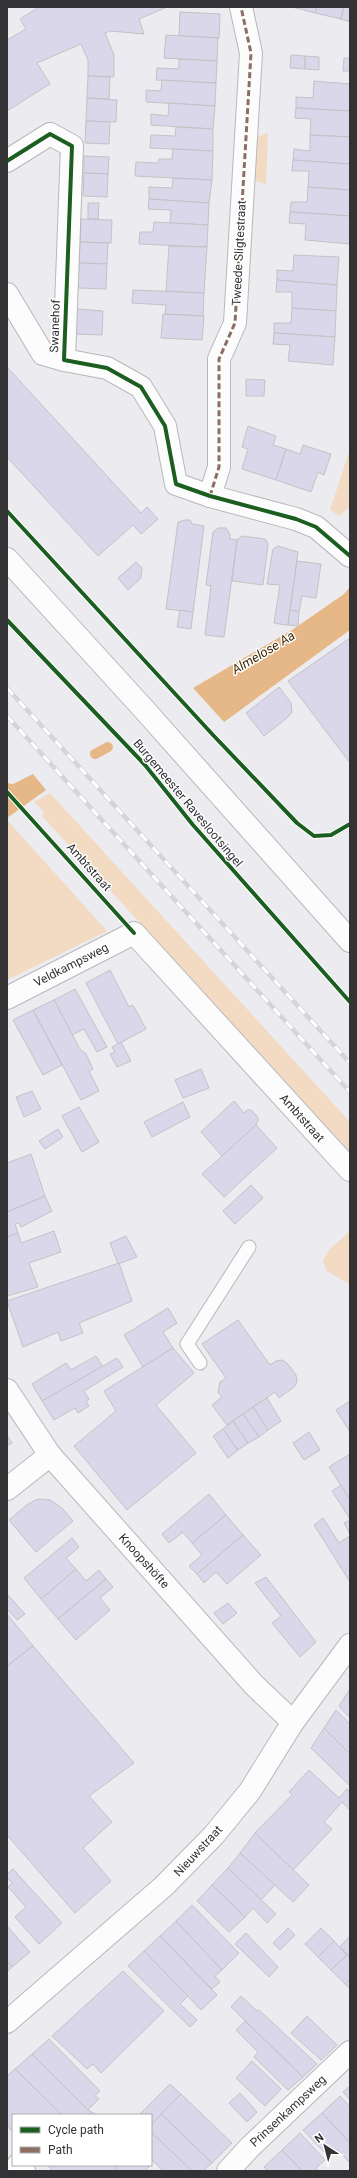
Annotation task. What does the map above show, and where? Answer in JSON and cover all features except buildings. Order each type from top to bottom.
[{"type":"street","name":"Tweede Sligtestraat","points":[[210,496],[219,467],[219,360],[235,323],[236,307],[251,53],[240,7]]},
{"type":"street","name":"Swanehof","points":[[7,161],[50,134],[72,146],[64,360]]},
{"type":"street","name":"Swanehof","points":[[7,294],[43,354],[64,360],[106,368],[141,388],[165,426],[176,484],[210,496]]},
{"type":"street","points":[[210,496],[296,519],[316,527],[350,556]]},
{"type":"street","points":[[7,559],[142,706],[350,941]]},
{"type":"street","name":"Veldkampsweg","points":[[7,998],[134,932]]},
{"type":"street","name":"Ambtstraat","points":[[134,932],[350,1170]]},
{"type":"street","name":"Knoopshöfte","points":[[7,1390],[50,1455],[254,1685],[293,1722]]},
{"type":"street","points":[[7,1489],[50,1455]]},
{"type":"street","name":"Nieuwstraat","points":[[7,2022],[164,1886],[214,1835],[250,1791],[293,1722],[350,1645]]},
{"type":"street","name":"Prinsenkampsweg","points":[[228,2171],[250,2147],[350,2052]]},
{"type":"lane","points":[[200,1363],[187,1344],[249,1247]]},
{"type":"shaded area","points":[[268,133],[266,185],[250,178],[252,139]]},
{"type":"shaded area","points":[[350,449],[350,507],[339,516],[330,510]]},
{"type":"shaded area","points":[[50,793],[350,1122],[350,1152],[42,816],[44,812],[34,802]]},
{"type":"shaded area","points":[[7,820],[107,931],[7,980]]},
{"type":"shaded area","points":[[350,1231],[349,1284],[327,1271],[323,1261],[329,1250]]},
{"type":"water","points":[[350,587],[350,630],[224,722],[193,688],[292,630],[344,594]]},
{"type":"water","points":[[33,774],[46,790],[7,818],[7,783],[13,784]]},
{"type":"waterway","name":"Almelose Aa","points":[[95,754],[108,747]]},
{"type":"railway","points":[[7,688],[350,1063]]},
{"type":"railway","points":[[7,716],[350,1092]]},
{"type":"marked path","points":[[210,496],[219,467],[219,359],[235,323],[251,53],[241,7]]},
{"type":"cycle path","points":[[7,161],[50,134],[72,146],[64,360],[107,368],[141,387],[165,426],[176,484],[210,496],[296,519],[316,527],[350,556]]},
{"type":"cycle path","points":[[7,511],[213,735],[297,823],[314,836],[331,835],[350,824]]},
{"type":"cycle path","name":"Burgemeester Raveslootsingel","points":[[7,620],[145,765],[193,825],[350,1002]]},
{"type":"cycle path","points":[[7,792],[134,933]]}]
